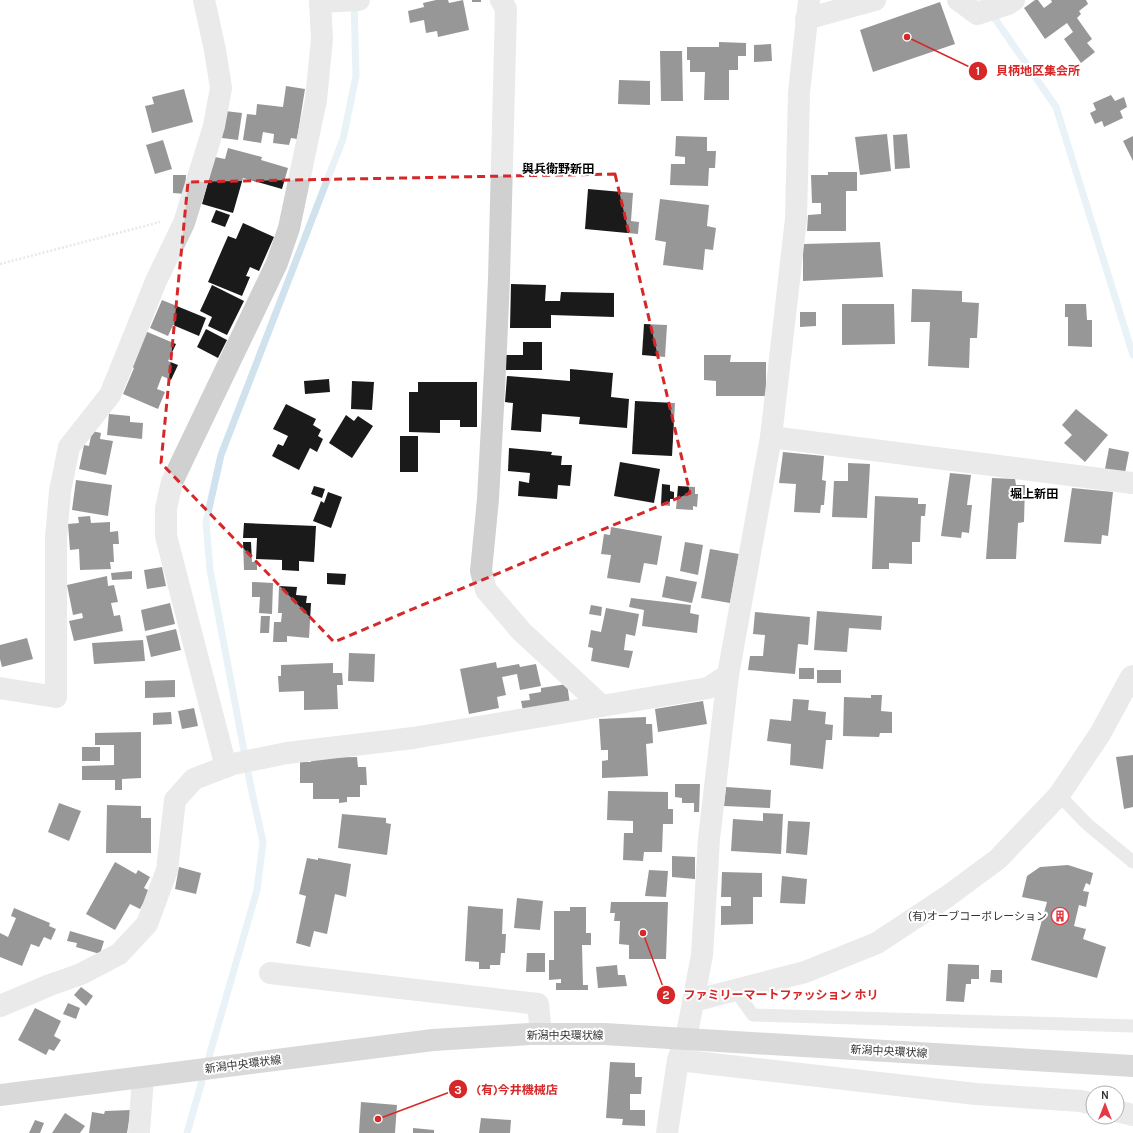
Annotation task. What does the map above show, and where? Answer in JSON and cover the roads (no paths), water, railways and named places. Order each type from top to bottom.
[{"type":"main road","name":"新潟中央環状線","points":[[0,1095],[433,1040],[541,1034],[604,1034],[1133,1066]]},
{"type":"street","points":[[0,688],[56,697],[56,538],[60,491],[69,447],[110,395],[156,281],[184,223],[214,126],[221,88],[215,50],[204,0]]},
{"type":"street","points":[[229,766],[166,536],[166,508],[172,482],[277,263],[289,228],[316,100],[325,1],[359,0]]},
{"type":"street","points":[[501,0],[506,8],[499,279],[488,498],[481,572],[486,590],[521,631],[602,706]]},
{"type":"street","points":[[667,1133],[678,1060],[686,1039],[702,956],[709,839],[728,675],[771,437],[796,219],[799,93],[807,10],[875,0]]},
{"type":"street","points":[[958,0],[977,14],[1008,4],[1014,0]]},
{"type":"street","points":[[771,437],[1133,483]]},
{"type":"street","points":[[0,1006],[50,984],[81,974],[119,954],[147,924],[167,870],[175,800],[194,779],[229,766],[287,753],[413,738],[708,688],[728,675]]},
{"type":"street","points":[[693,1001],[805,972],[877,944],[948,896],[998,859],[1059,795],[1100,734],[1131,677],[1133,676]]},
{"type":"street","points":[[270,972],[538,1004],[541,1034]]},
{"type":"street","points":[[678,1060],[976,1094],[1085,1102]]},
{"type":"street","points":[[139,1133],[153,1076]]},
{"type":"lane","points":[[1059,795],[1087,824],[1133,862]]},
{"type":"lane","points":[[735,990],[753,1015],[1133,1026]]},
{"type":"waterway","points":[[982,0],[1056,107],[1133,355]]},
{"type":"waterway","points":[[187,1133],[257,890],[263,842],[251,788],[210,570],[206,522],[221,455],[343,139],[356,76],[354,2]]},
{"type":"place","name":"貝柄地区集会所","points":[[907,37]]},
{"type":"place","name":"(有)オーブコーポレーション","points":[[1060,916]]},
{"type":"place","name":"ファミリーマートファッション ホリ","points":[[643,933]]},
{"type":"place","name":"(有)今井機械店","points":[[378,1119]]},
{"type":"district","name":"與兵衛野新田","points":[[558,169]]},
{"type":"district","name":"堀上新田","points":[[1034,494]]}]
